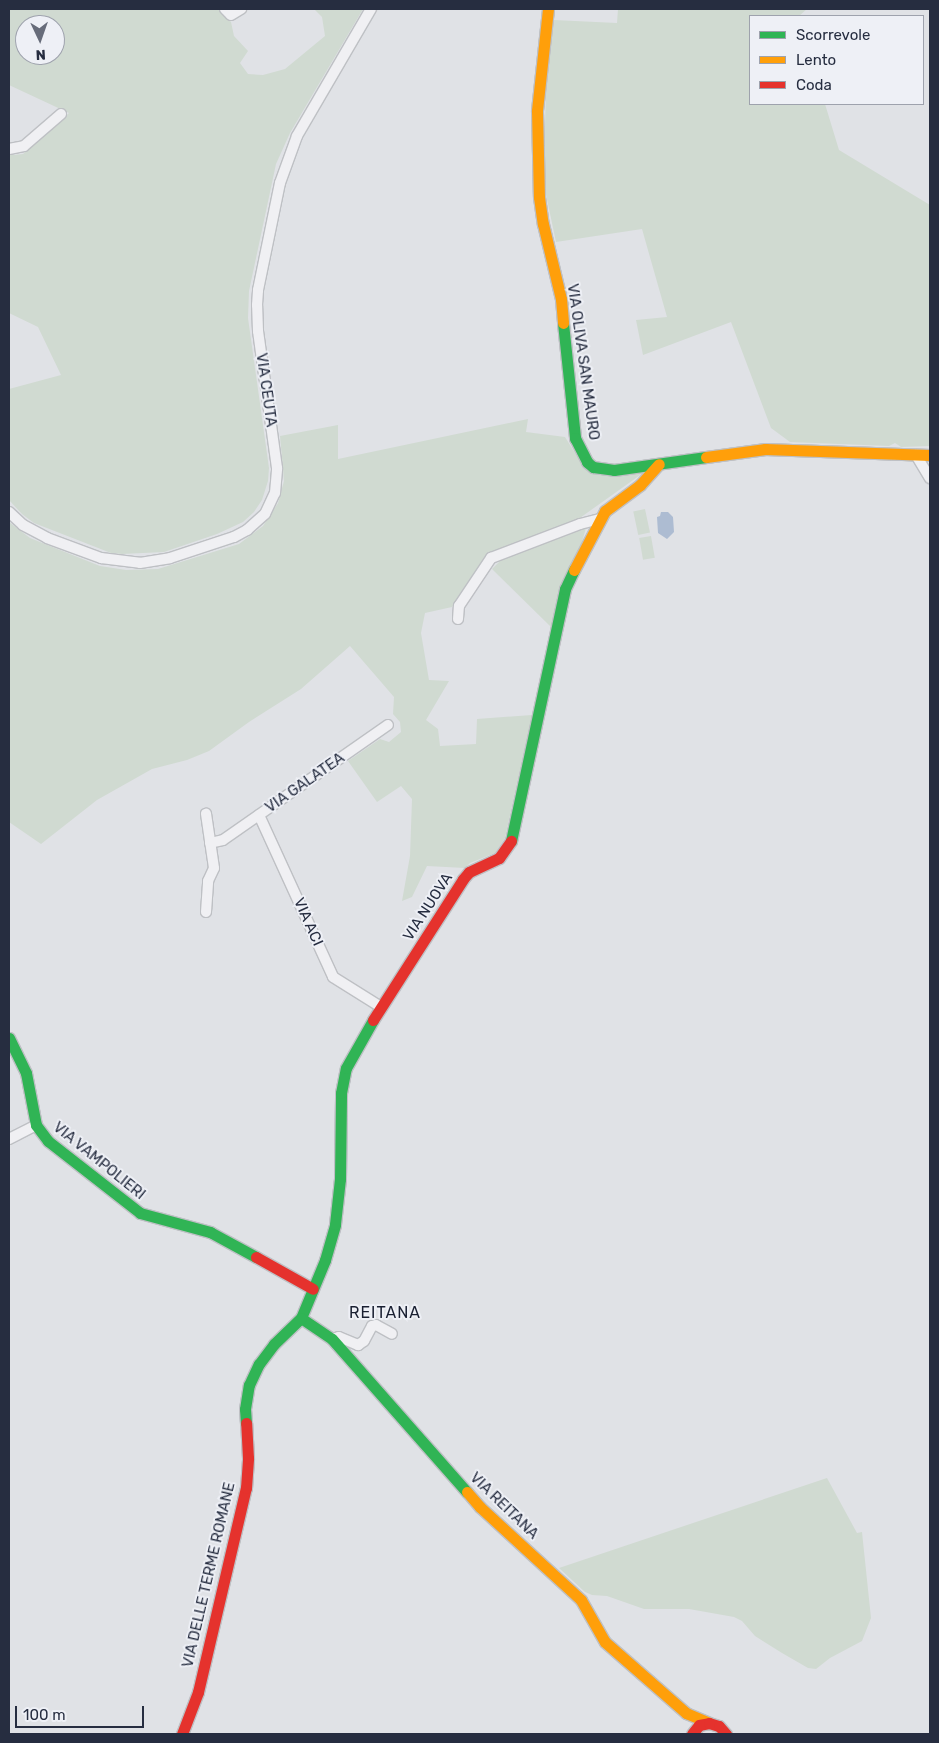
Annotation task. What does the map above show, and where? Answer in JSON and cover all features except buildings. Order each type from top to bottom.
[{"type":"street","points":[[225,9],[231,14],[241,9]]},
{"type":"street","name":"VIA CEUTA","points":[[9,512],[22,525],[47,538],[101,558],[140,563],[170,558],[234,537],[247,530],[265,514],[275,492],[277,468],[258,331],[257,305],[258,290],[280,183],[297,136],[371,9]]},
{"type":"street","name":"VIA OLIVA SAN MAURO","points":[[548,9],[537,111],[539,197],[543,224],[561,299],[575,438],[582,456],[593,466],[614,470],[766,449],[930,454]]},
{"type":"street","points":[[9,149],[24,146],[61,114]]},
{"type":"street","points":[[916,455],[930,478]]},
{"type":"street","name":"VIA NUOVA","points":[[301,1318],[330,1243],[338,1205],[344,1075],[360,1040],[463,879],[470,872],[500,858],[510,845],[565,589],[600,519],[616,501],[640,485],[659,464]]},
{"type":"street","points":[[458,618],[458,606],[490,558],[580,524],[600,519]]},
{"type":"street","name":"VIA GALATEA","points":[[210,843],[223,840],[388,725]]},
{"type":"street","points":[[206,814],[214,868],[208,881],[206,912]]},
{"type":"street","name":"VIA ACI","points":[[259,815],[333,977],[381,1007]]},
{"type":"street","name":"VIA VAMPOLIERI","points":[[9,1038],[26,1073],[36,1124],[48,1141],[140,1213],[210,1232],[313,1289]]},
{"type":"street","points":[[9,1139],[36,1124]]},
{"type":"street","name":"VIA REITANA","points":[[301,1318],[332,1339],[480,1507],[582,1600],[606,1642],[686,1713],[694,1718],[719,1726],[726,1734]]},
{"type":"street","name":"VIA DELLE TERME ROMANE","points":[[182,1734],[198,1692],[246,1488],[248,1458],[245,1409],[249,1385],[260,1364],[274,1344],[301,1318]]},
{"type":"street","points":[[332,1339],[339,1337],[354,1345],[358,1345],[364,1341],[372,1326],[376,1325],[392,1334]]},
{"type":"street","points":[[686,1713],[691,1734]]},
{"type":"street","points":[[691,1734],[699,1726],[709,1722]]},
{"type":"shaded area","points":[[9,9],[220,9],[231,22],[234,36],[248,51],[240,63],[248,74],[263,75],[285,69],[325,36],[322,17],[314,9],[363,9],[290,133],[276,164],[249,291],[248,318],[269,468],[268,481],[262,500],[254,512],[243,522],[217,534],[164,552],[111,553],[34,523],[22,514],[9,500],[9,389],[61,375],[38,327],[9,313],[9,153],[13,155],[23,154],[69,113],[9,85]]},
{"type":"shaded area","points":[[618,9],[807,9],[800,15],[749,15],[749,105],[825,105],[839,150],[930,205],[930,446],[901,447],[895,443],[889,446],[790,442],[771,428],[731,322],[643,355],[636,320],[667,317],[642,229],[556,242],[545,190],[544,156],[546,93],[554,20],[617,23]]},
{"type":"shaded area","points":[[528,419],[526,432],[565,437],[584,467],[643,473],[563,528],[488,554],[452,607],[425,613],[421,633],[429,680],[449,681],[426,720],[438,729],[440,746],[476,744],[477,719],[532,715],[505,838],[495,853],[470,863],[465,868],[427,866],[412,897],[402,901],[410,856],[412,799],[401,786],[377,802],[348,761],[380,739],[389,742],[401,732],[400,722],[393,714],[394,697],[350,646],[301,689],[249,722],[209,751],[187,760],[152,769],[97,800],[41,844],[9,822],[9,522],[30,538],[100,566],[126,570],[158,569],[239,544],[263,526],[278,503],[284,481],[280,436],[338,425],[338,459]]},
{"type":"shaded area","points":[[645,509],[650,532],[638,535],[633,511]]},
{"type":"shaded area","points":[[586,528],[578,556],[551,627],[492,569],[505,556]]},
{"type":"shaded area","points":[[651,536],[655,558],[643,560],[639,538]]},
{"type":"shaded area","points":[[827,1478],[857,1533],[862,1532],[871,1618],[862,1641],[830,1658],[816,1669],[808,1668],[755,1636],[742,1621],[734,1617],[689,1609],[644,1609],[607,1596],[592,1595],[585,1592],[559,1568]]},
{"type":"water","points":[[661,512],[668,512],[673,517],[674,532],[667,539],[658,533],[657,517],[660,516]]},
{"type":"traffic: fast","points":[[563,323],[575,438],[587,462],[593,467],[614,470],[706,457]]},
{"type":"traffic: fast","points":[[511,841],[565,589],[574,570]]},
{"type":"traffic: fast","points":[[301,1318],[325,1260],[335,1224],[340,1179],[341,1093],[346,1068],[373,1020]]},
{"type":"traffic: fast","points":[[9,1038],[26,1073],[36,1125],[48,1141],[140,1213],[210,1232],[256,1257]]},
{"type":"traffic: fast","points":[[301,1318],[332,1339],[467,1492]]},
{"type":"traffic: fast","points":[[246,1423],[245,1409],[249,1385],[259,1364],[274,1344],[301,1318]]},
{"type":"traffic: slow","points":[[548,9],[537,111],[539,197],[543,224],[561,299],[563,323]]},
{"type":"traffic: slow","points":[[706,457],[765,449],[930,455]]},
{"type":"traffic: slow","points":[[574,570],[605,511],[640,485],[659,464]]},
{"type":"traffic: slow","points":[[467,1492],[480,1507],[581,1600],[605,1642],[686,1713],[709,1723]]},
{"type":"traffic: jam","points":[[373,1020],[463,879],[469,872],[499,858],[511,841]]},
{"type":"traffic: jam","points":[[256,1257],[313,1289]]},
{"type":"traffic: jam","points":[[182,1734],[198,1692],[246,1488],[248,1458],[246,1423]]},
{"type":"traffic: jam","points":[[692,1734],[699,1725],[709,1723],[719,1726],[726,1734]]},
{"type":"district","name":"REITANA","points":[[385,1313]]}]
